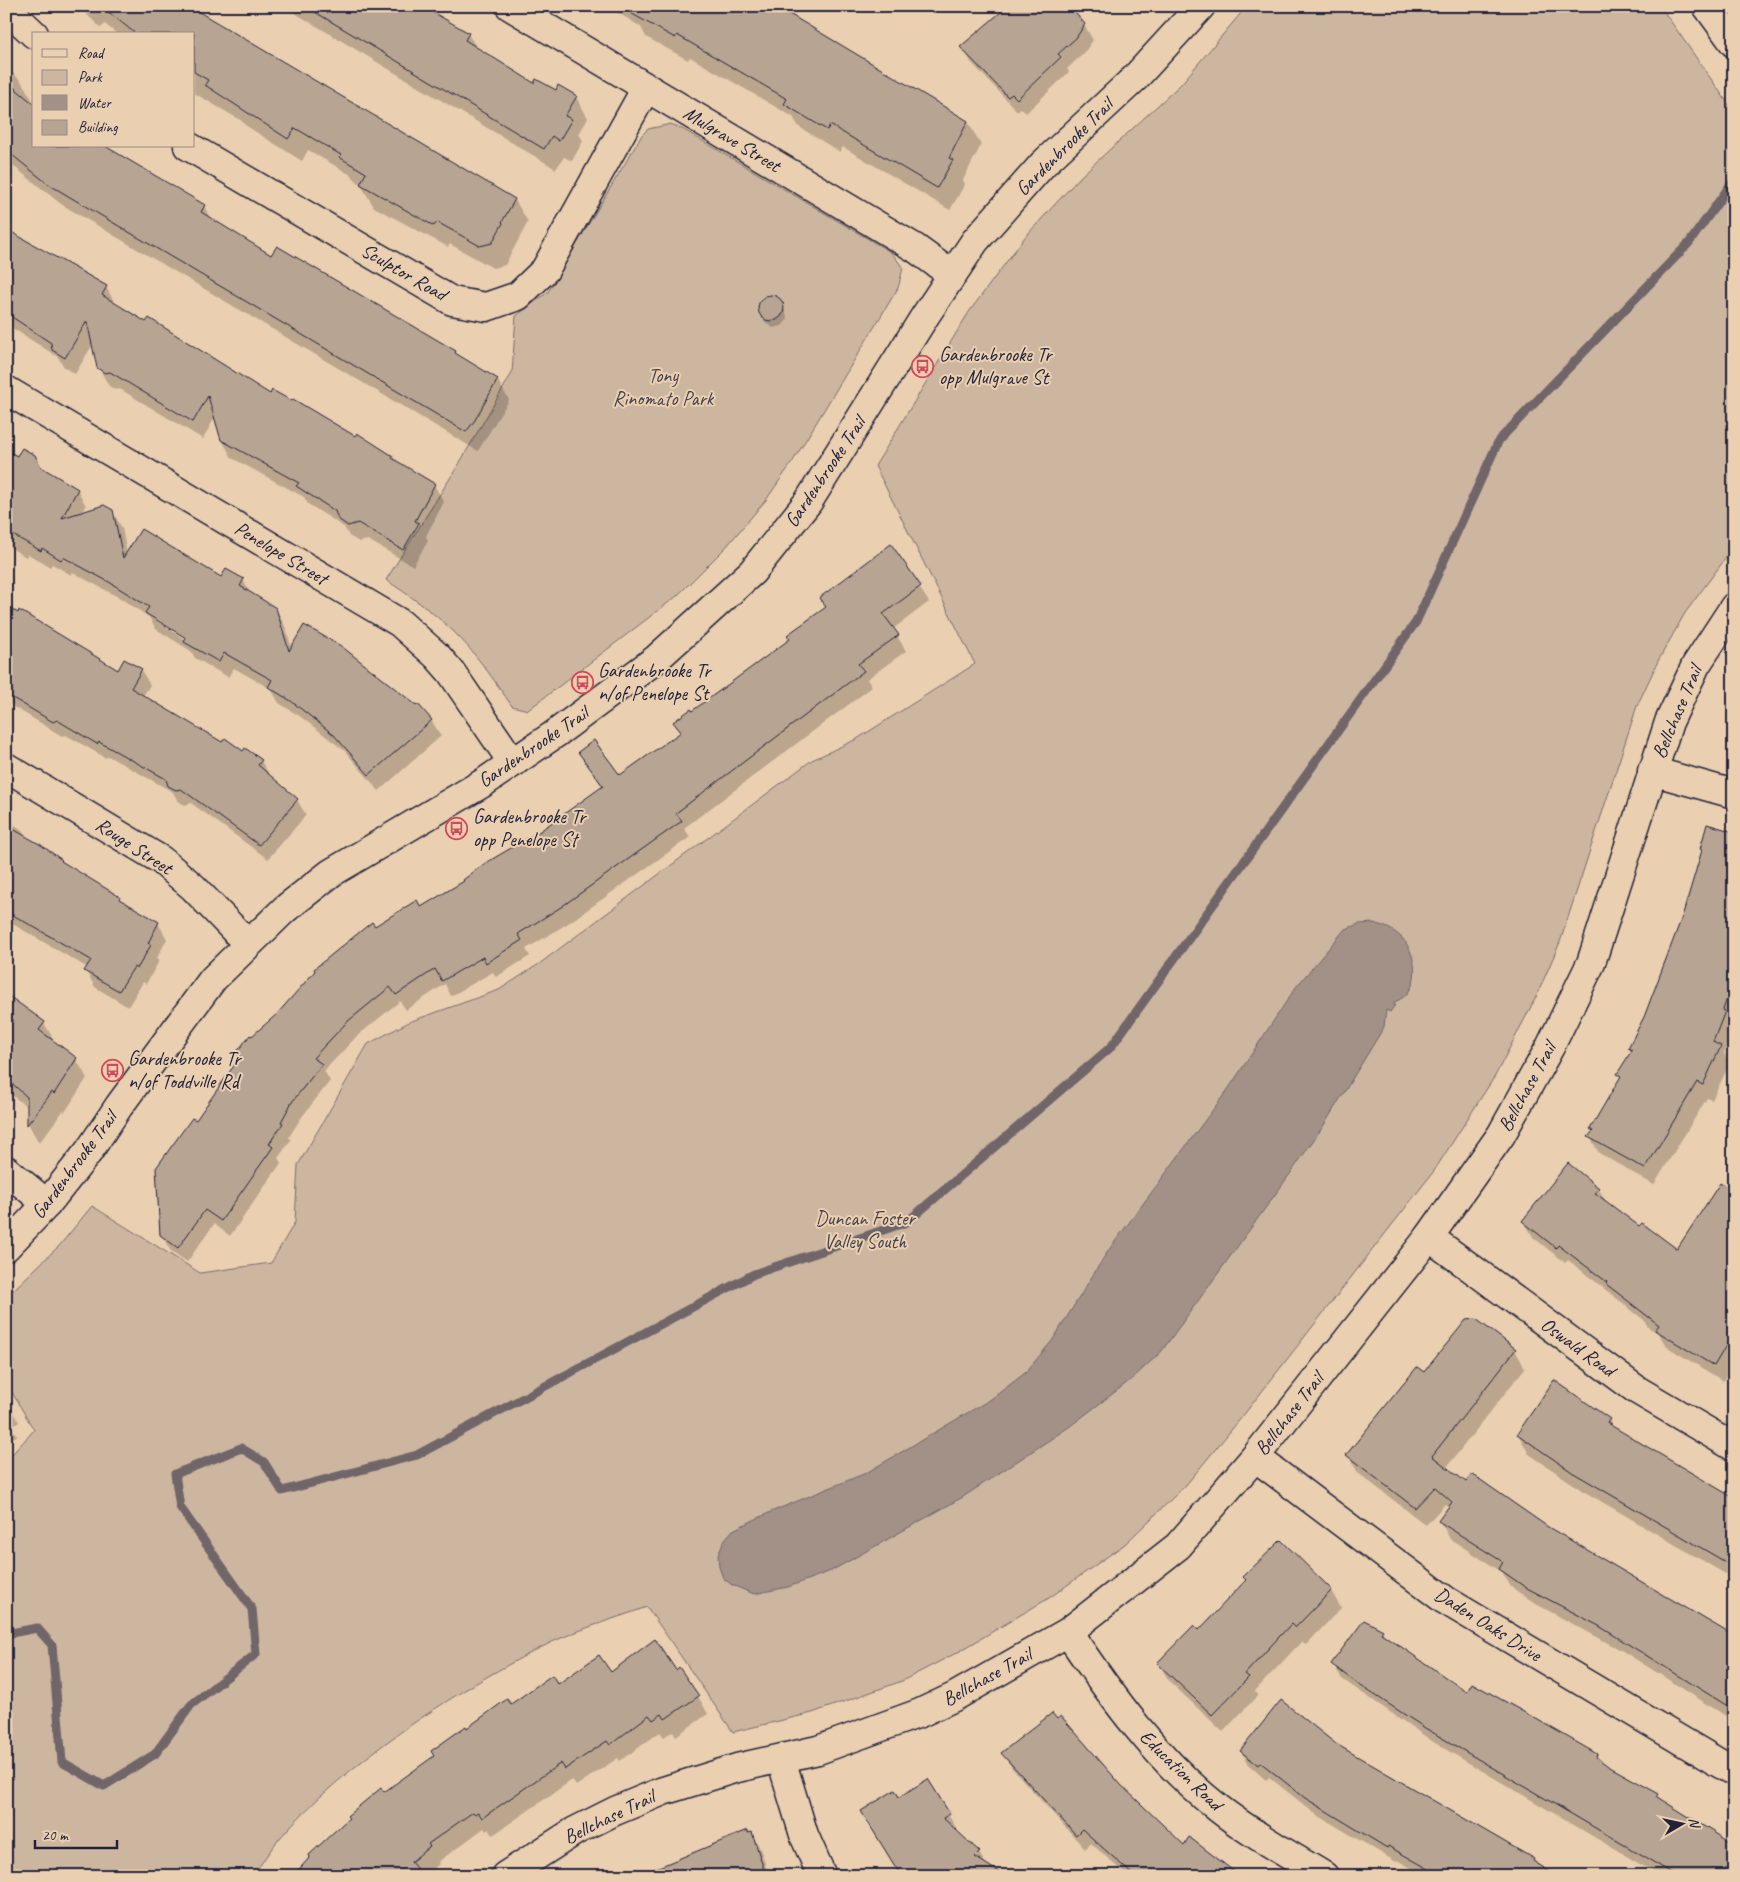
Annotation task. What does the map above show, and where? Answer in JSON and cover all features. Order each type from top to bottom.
[{"type":"street","name":"Mulgrave Street","points":[[510,6],[915,248],[951,274]]},
{"type":"street","points":[[1707,6],[1734,43]]},
{"type":"street","points":[[6,8],[32,32]]},
{"type":"street","name":"Gardenbrooke Trail","points":[[6,1247],[47,1204],[88,1151],[213,978],[285,909],[331,873],[513,763],[655,660],[752,572],[808,502],[951,274],[976,241],[1037,170],[1136,78],[1192,9]]},
{"type":"street","name":"Sculptor Road","points":[[191,148],[452,301],[486,307],[518,296],[545,270],[646,88]]},
{"type":"street","name":"Penelope Street","points":[[6,390],[400,623],[437,656],[451,672],[513,763]]},
{"type":"street","name":"Bellchase Trail","points":[[505,1876],[575,1832],[623,1807],[695,1780],[818,1750],[920,1714],[954,1697],[1068,1632],[1178,1546],[1255,1456],[1429,1237],[1501,1135],[1570,1007],[1591,963],[1669,722],[1696,665],[1734,607]]},
{"type":"street","name":"Rouge Street","points":[[6,767],[161,860],[193,887],[248,944]]},
{"type":"street","points":[[1652,771],[1734,794]]},
{"type":"street","points":[[6,1170],[47,1204]]},
{"type":"street","name":"Oswald Road","points":[[1429,1237],[1636,1390],[1730,1436]]},
{"type":"street","name":"Daden Oaks Drive","points":[[1255,1456],[1445,1600],[1734,1772]]},
{"type":"street","name":"Education Road","points":[[1068,1632],[1117,1702],[1146,1738],[1186,1780],[1218,1808],[1256,1835],[1324,1876]]},
{"type":"street","points":[[781,1759],[804,1835],[822,1876]]},
{"type":"green space","name":"Duncan Foster Valley South","points":[[1247,6],[1660,6],[1734,112],[1734,547],[1685,613],[1658,661],[1637,706],[1560,942],[1536,997],[1495,1076],[1434,1171],[1242,1417],[1185,1486],[1125,1544],[1049,1598],[960,1651],[902,1681],[812,1713],[733,1732],[647,1607],[578,1631],[538,1649],[504,1667],[435,1709],[366,1758],[305,1811],[279,1839],[253,1876],[6,1876],[6,1461],[34,1430],[6,1382],[6,1297],[60,1245],[92,1206],[200,1273],[271,1263],[295,1222],[298,1165],[368,1044],[409,1022],[499,990],[539,964],[812,760],[857,739],[975,664],[875,466],[969,312],[1025,237],[1081,176],[1181,84]]},
{"type":"green space","name":"Tony Rinomato Park","points":[[671,124],[892,253],[903,268],[898,288],[793,461],[766,500],[726,547],[677,596],[528,710],[512,706],[477,658],[453,631],[386,580],[459,464],[512,373],[516,316],[548,292],[642,135],[648,129]]},
{"type":"water","points":[[1374,923],[1396,933],[1407,945],[1414,963],[1415,973],[1409,991],[1394,1002],[1395,1005],[1390,1012],[1386,1010],[1384,1027],[1324,1125],[1161,1352],[1132,1379],[1069,1427],[963,1497],[831,1571],[788,1587],[754,1594],[732,1585],[723,1578],[719,1567],[718,1555],[725,1539],[733,1530],[773,1511],[866,1473],[991,1399],[1025,1373],[1052,1341],[1108,1251],[1229,1088],[1296,987],[1345,929],[1359,924]]},
{"type":"building","points":[[101,6],[189,6],[515,199],[492,243],[480,246],[437,222],[434,226],[360,184],[366,173],[339,157],[341,155],[295,128],[288,139],[205,85],[208,80],[195,73],[195,32],[134,32]]},
{"type":"building","points":[[305,6],[422,6],[469,33],[465,40],[534,83],[536,79],[556,90],[558,85],[577,96],[565,116],[572,119],[559,141],[552,136],[544,149]]},
{"type":"building","points":[[618,6],[776,6],[968,121],[949,158],[953,160],[937,188],[830,125],[827,130],[784,104],[787,99],[677,35],[675,38]]},
{"type":"building","points":[[1008,6],[1069,6],[1085,24],[1076,38],[1058,54],[1061,57],[1017,99],[1012,94],[1008,97],[960,47]]},
{"type":"building","points":[[6,81],[32,102],[32,148],[108,148],[205,205],[201,212],[271,255],[277,246],[456,351],[455,353],[498,379],[475,420],[466,432],[48,184],[6,150]]},
{"type":"building","points":[[6,229],[107,286],[102,295],[146,322],[149,318],[270,394],[272,390],[292,401],[293,399],[355,436],[357,433],[393,456],[392,458],[435,484],[415,521],[419,523],[403,550],[358,523],[348,526],[338,519],[335,511],[296,486],[299,483],[221,440],[208,396],[193,422],[110,372],[105,373],[97,368],[87,321],[65,358],[52,350],[51,343],[6,313]]},
{"type":"building","points":[[771,295],[780,299],[784,308],[780,317],[771,321],[762,317],[758,308],[762,299]]},
{"type":"building","points":[[22,448],[35,455],[41,467],[78,489],[62,518],[104,505],[113,510],[123,558],[141,529],[221,577],[226,569],[244,579],[240,586],[276,608],[289,651],[304,625],[341,646],[416,705],[418,704],[432,720],[369,775],[334,735],[291,701],[268,687],[272,680],[224,653],[219,662],[184,642],[186,638],[145,613],[149,607],[109,582],[63,557],[61,560],[42,548],[41,551],[6,531],[6,450],[17,456]]},
{"type":"building","points":[[891,544],[921,586],[883,614],[899,635],[858,664],[864,671],[676,813],[682,821],[561,907],[518,934],[522,940],[486,963],[483,957],[442,981],[435,969],[396,995],[390,987],[347,1022],[313,1058],[322,1064],[292,1102],[281,1122],[283,1123],[269,1144],[273,1147],[221,1221],[205,1210],[178,1248],[160,1235],[156,1168],[192,1118],[196,1120],[240,1057],[236,1053],[250,1035],[252,1036],[277,1014],[315,971],[314,969],[372,922],[375,926],[417,900],[421,907],[464,881],[484,864],[540,831],[603,786],[578,752],[594,740],[620,775],[681,732],[673,722],[691,709],[692,711],[790,639],[787,635],[826,607],[819,598]]},
{"type":"building","points":[[6,606],[18,613],[19,610],[118,670],[124,659],[142,669],[131,688],[222,742],[225,738],[243,751],[245,748],[262,760],[258,765],[298,799],[259,845],[181,789],[176,790],[168,786],[166,779],[99,742],[97,744],[57,720],[53,722],[6,694]]},
{"type":"building","points":[[1707,824],[1734,832],[1734,978],[1723,1010],[1725,1011],[1713,1042],[1721,1046],[1703,1085],[1697,1082],[1645,1169],[1588,1137],[1593,1131],[1590,1129],[1621,1076],[1617,1074],[1632,1050],[1628,1048],[1644,1017],[1682,917],[1702,850],[1700,849]]},
{"type":"building","points":[[6,825],[41,845],[61,861],[120,897],[119,899],[159,922],[148,943],[151,945],[137,969],[134,967],[119,991],[84,971],[91,960],[6,911]]},
{"type":"building","points":[[6,994],[45,1022],[39,1030],[77,1058],[54,1094],[52,1092],[27,1125],[27,1097],[6,1078]]},
{"type":"building","points":[[1568,1163],[1599,1188],[1595,1193],[1639,1226],[1642,1223],[1677,1249],[1720,1183],[1734,1192],[1734,1332],[1714,1366],[1655,1330],[1659,1325],[1606,1284],[1607,1282],[1558,1245],[1556,1248],[1522,1221]]},
{"type":"building","points":[[1476,1319],[1516,1349],[1432,1456],[1466,1482],[1472,1474],[1548,1527],[1734,1636],[1734,1710],[1599,1626],[1525,1587],[1499,1569],[1503,1562],[1438,1521],[1452,1502],[1435,1487],[1415,1508],[1346,1455],[1417,1367],[1424,1372],[1466,1320]]},
{"type":"building","points":[[1554,1380],[1610,1419],[1607,1423],[1734,1498],[1734,1567],[1572,1472],[1517,1434]]},
{"type":"building","points":[[1281,1540],[1332,1590],[1295,1628],[1291,1624],[1245,1674],[1249,1677],[1212,1715],[1157,1663],[1194,1625],[1199,1630],[1246,1580],[1243,1577]]},
{"type":"building","points":[[1364,1620],[1383,1630],[1381,1633],[1467,1692],[1472,1683],[1538,1720],[1597,1754],[1596,1757],[1608,1766],[1659,1794],[1657,1797],[1734,1845],[1734,1876],[1677,1876],[1425,1728],[1358,1684],[1331,1664]]},
{"type":"building","points":[[655,1639],[676,1670],[679,1667],[699,1696],[665,1719],[662,1714],[653,1720],[649,1715],[610,1745],[607,1741],[565,1769],[561,1763],[482,1818],[478,1812],[475,1814],[473,1812],[428,1844],[430,1846],[411,1862],[423,1876],[293,1876],[310,1857],[309,1855],[349,1818],[347,1816],[381,1788],[384,1792],[434,1756],[431,1751],[507,1699],[511,1704],[552,1675],[558,1684],[599,1655],[611,1672]]},
{"type":"building","points":[[1281,1700],[1336,1744],[1534,1859],[1533,1861],[1557,1876],[1441,1876],[1388,1846],[1387,1848],[1305,1798],[1260,1762],[1258,1765],[1240,1751]]},
{"type":"building","points":[[1052,1713],[1057,1719],[1061,1716],[1121,1785],[1184,1845],[1189,1837],[1240,1876],[1134,1876],[1082,1829],[1076,1835],[1001,1753]]},
{"type":"building","points":[[928,1779],[950,1814],[943,1818],[980,1852],[975,1857],[1005,1876],[901,1876],[861,1811],[895,1790],[899,1797]]},
{"type":"building","points":[[748,1830],[748,1833],[752,1832],[766,1876],[637,1876]]},
{"type":"waterway","points":[[6,1634],[37,1628],[52,1645],[62,1762],[104,1786],[155,1754],[191,1705],[256,1654],[252,1609],[180,1507],[175,1474],[241,1448],[264,1462],[282,1491],[417,1455],[754,1274],[907,1222],[1111,1047],[1416,622],[1499,440],[1689,243],[1734,180]]},
{"type":"place","name":"Gardenbrooke Tr opp Mulgrave St","points":[[923,366]]},
{"type":"place","name":"Gardenbrooke Tr n/of Penelope St","points":[[582,682]]},
{"type":"place","name":"Gardenbrooke Tr opp Penelope St","points":[[457,828]]},
{"type":"place","name":"Gardenbrooke Tr n/of Toddville Rd","points":[[112,1070]]}]
